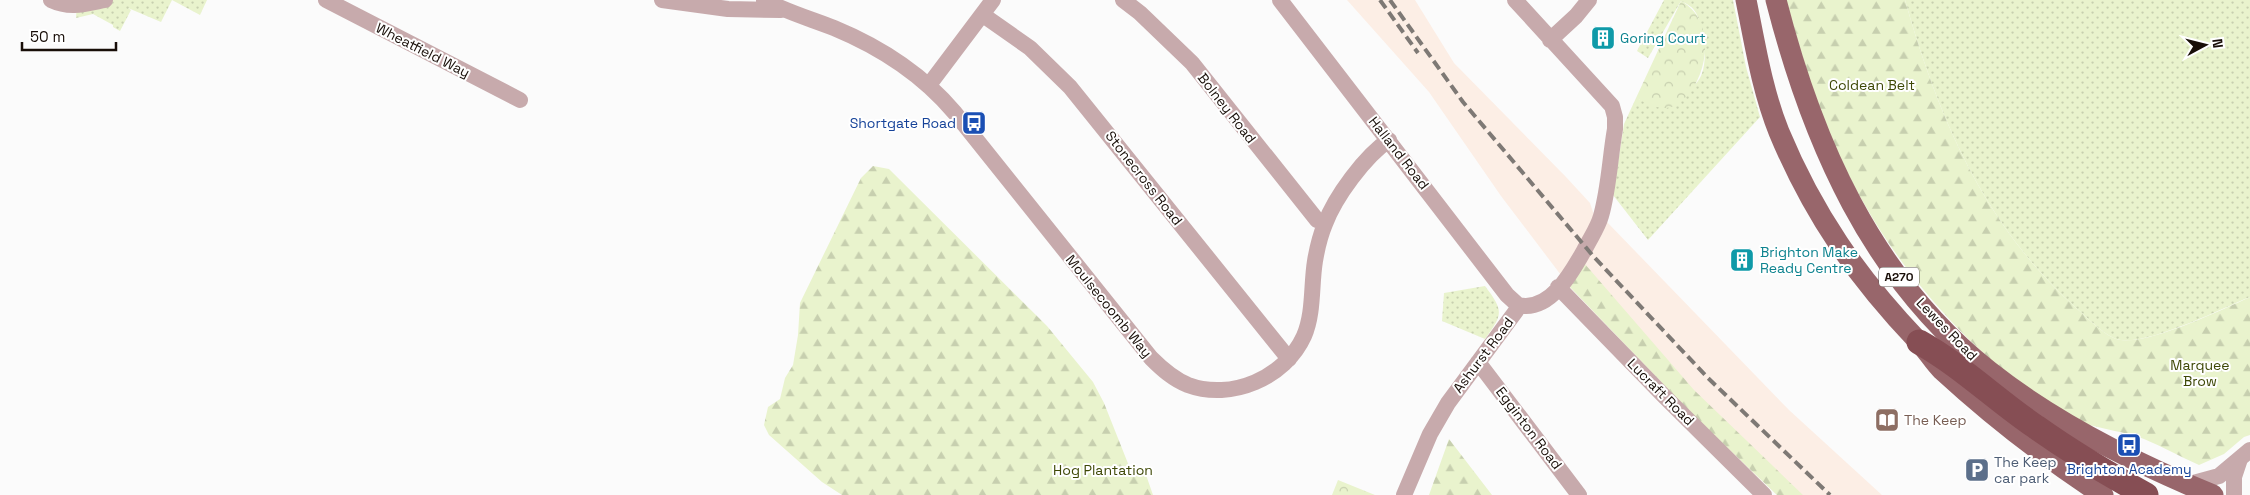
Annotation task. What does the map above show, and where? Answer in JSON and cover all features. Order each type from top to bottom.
[{"type":"highway","points":[[1919,342],[1947,358],[2035,427],[2146,495]]},
{"type":"main road","name":"Lewes Road","points":[[1746,0],[1762,80],[1779,130],[1804,185],[1833,237],[1864,282],[1900,324],[1919,342]]},
{"type":"main road","name":"Lewes Road","points":[[1776,0],[1803,94],[1830,163],[1882,254],[1918,301],[1958,343],[1988,370],[2020,393],[2138,462],[2186,485],[2213,495]]},
{"type":"main road","name":"A270","points":[[1919,342],[1941,368],[2018,434],[2103,495]]},
{"type":"street","points":[[51,0],[72,6],[105,0]]},
{"type":"street","name":"Wheatfield Way","points":[[326,0],[520,100]]},
{"type":"street","points":[[662,0],[728,9],[783,10]]},
{"type":"street","name":"Moulsecoomb Way","points":[[764,0],[783,10],[854,37],[876,48],[928,85],[955,113],[1126,330],[1162,370],[1192,386],[1212,390],[1234,388],[1259,381],[1278,369],[1289,358],[1300,344],[1307,326],[1315,262],[1325,223],[1334,205],[1354,177],[1369,158],[1389,140]]},
{"type":"street","points":[[928,85],[993,0]]},
{"type":"street","name":"Bolney Road","points":[[1122,0],[1140,13],[1192,63],[1294,192],[1318,220],[1325,223]]},
{"type":"street","name":"Halland Road","points":[[1280,0],[1507,295],[1518,305]]},
{"type":"street","points":[[1515,0],[1550,40],[1590,0]]},
{"type":"street","name":"Stonecross Road","points":[[983,15],[1030,48],[1070,87],[1289,358]]},
{"type":"street","name":"Ashurst Road","points":[[1404,495],[1437,420],[1516,312],[1518,305],[1538,304],[1558,288],[1572,271],[1602,214],[1615,129],[1615,113],[1609,100],[1550,40]]},
{"type":"street","name":"Lucraft Road","points":[[1558,288],[1764,495]]},
{"type":"street","name":"Egginton Road","points":[[1478,362],[1579,495]]},
{"type":"street","points":[[2186,485],[2219,476],[2245,454]]},
{"type":"street","points":[[2234,495],[2234,477],[2245,454]]},
{"type":"shaded area","points":[[1347,0],[1415,0],[1454,63],[1590,203],[1595,218],[1606,221],[1789,410],[1882,495],[1777,495],[1691,413],[1570,287],[1501,196],[1429,92]]},
{"type":"green space","points":[[60,0],[172,0],[161,22],[128,8],[131,10],[120,31],[93,14],[76,18],[77,2]]},
{"type":"green space","points":[[172,0],[207,0],[200,15]]},
{"type":"green space","points":[[1664,0],[1733,0],[1746,67],[1760,117],[1648,240],[1613,195],[1624,124],[1636,98],[1659,107],[1695,84],[1702,74],[1705,57],[1703,37],[1696,13],[1681,1],[1648,58],[1637,51]]},
{"type":"green space","name":"Coldean Belt","points":[[1786,0],[1905,0],[1918,43],[1949,127],[1968,167],[1990,205],[2015,241],[2043,275],[2075,307],[2109,336],[2121,340],[2150,337],[2186,325],[2250,297],[2250,435],[2244,437],[2224,454],[2199,465],[2144,439],[2085,424],[2068,417],[2032,393],[1998,366],[1966,336],[1935,304],[1907,269],[1859,195],[1831,138],[1816,99]]},
{"type":"green space","points":[[1905,0],[2250,0],[2250,297],[2150,337],[2134,340],[2115,339],[2097,326],[2043,275],[2015,241],[1990,205],[1968,167],[1949,127],[1918,43]]},
{"type":"green space","points":[[1681,1],[1692,9],[1704,33],[1704,61],[1700,75],[1685,98],[1671,107],[1657,107],[1636,98]]},
{"type":"green space","name":"Hog Plantation","points":[[873,166],[889,169],[1047,326],[1093,382],[1104,403],[1129,466],[1145,472],[1153,495],[842,495],[822,482],[769,435],[764,425],[768,407],[780,399],[785,378],[793,365],[798,335],[800,303],[861,178]]},
{"type":"green space","points":[[1584,263],[1694,390],[1803,495],[1777,495],[1691,413],[1570,287]]},
{"type":"green space","points":[[1485,286],[1496,301],[1499,312],[1495,324],[1485,339],[1442,321],[1444,293]]},
{"type":"green space","points":[[1449,439],[1492,495],[1429,495]]},
{"type":"green space","points":[[1338,480],[1375,495],[1332,495]]},
{"type":"railway","points":[[1380,0],[1418,53]]},
{"type":"railway","points":[[1390,0],[1463,102],[1594,257],[1708,378],[1830,495]]},
{"type":"place","name":"Goring Court","points":[[1603,38]]},
{"type":"place","name":"Shortgate Road","points":[[974,123]]},
{"type":"place","name":"Brighton Make Ready Centre","points":[[1742,260]]},
{"type":"place","name":"The Keep","points":[[1887,420]]},
{"type":"place","name":"Brighton Academy","points":[[2129,445]]},
{"type":"place","name":"The Keep car park","points":[[1977,470]]},
{"type":"park label","name":"Marquee Brow","points":[[2200,374]]}]
